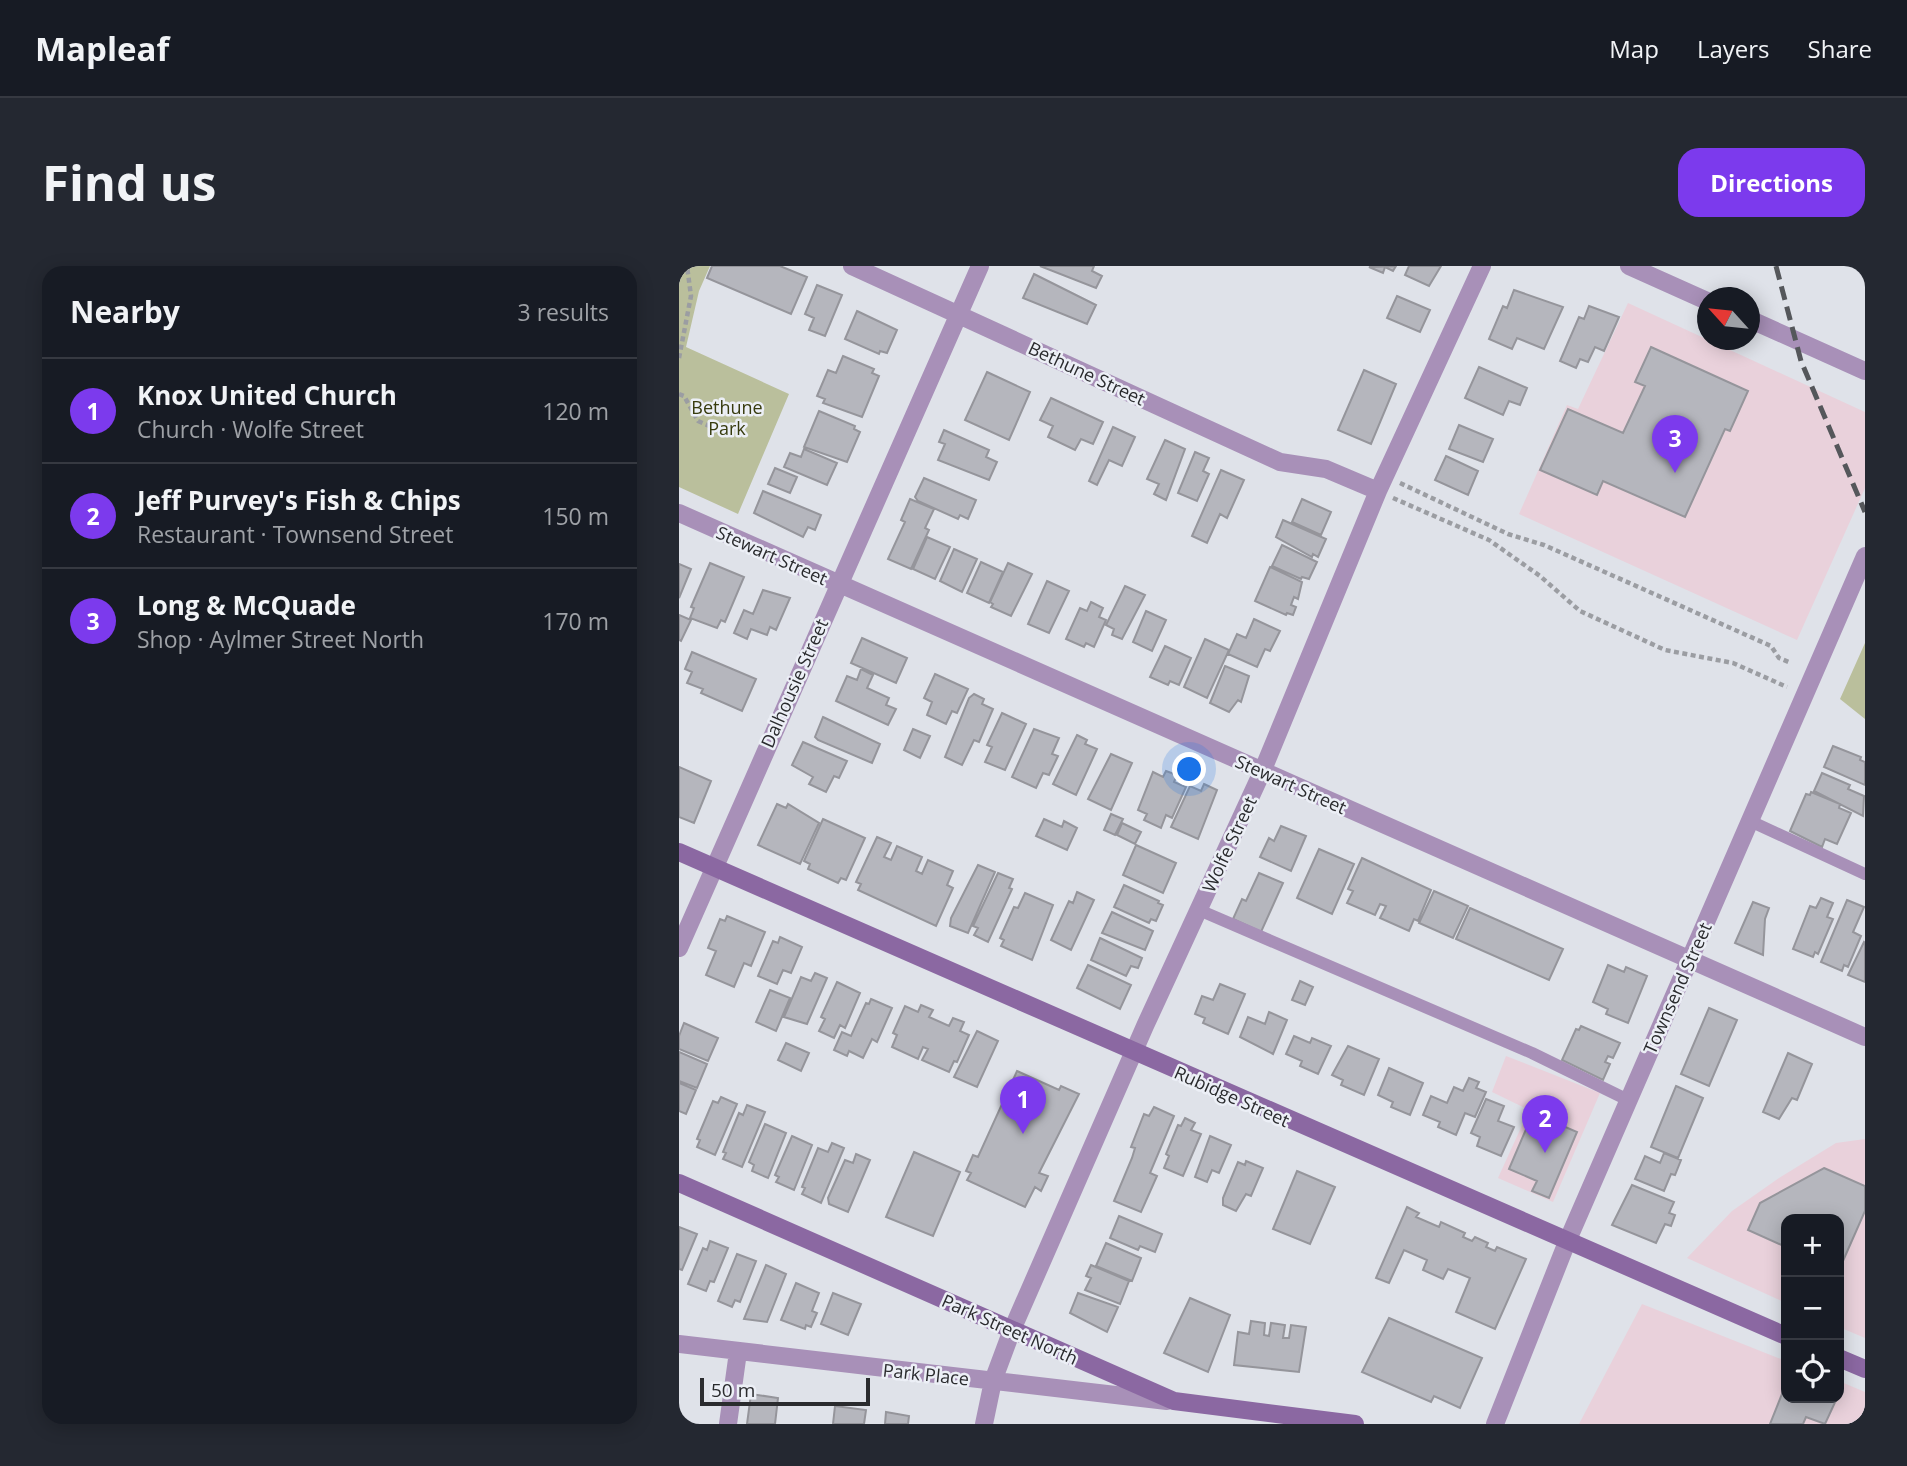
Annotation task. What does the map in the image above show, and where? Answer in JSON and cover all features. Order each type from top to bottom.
[{"type":"main road","name":"Rubidge Street","points":[[679,852],[1781,1334]]},
{"type":"main road","name":"Park Street North","points":[[679,1183],[1174,1401],[1355,1424]]},
{"type":"main road","points":[[1844,1360],[1865,1369]]},
{"type":"street","name":"Bethune Street","points":[[852,266],[1280,462],[1382,483]]},
{"type":"street","name":"Dalhousie Street","points":[[679,948],[980,266]]},
{"type":"street","name":"Wolfe Street","points":[[984,1424],[993,1381],[1012,1330],[1262,772],[1382,483],[1482,266]]},
{"type":"street","points":[[1629,266],[1697,297]]},
{"type":"street","points":[[1760,324],[1865,371]]},
{"type":"street","name":"Stewart Street","points":[[679,513],[1865,1037]]},
{"type":"street","name":"Townsend Street","points":[[1495,1424],[1567,1242],[1865,556]]},
{"type":"street","name":"Park Place","points":[[679,1344],[1174,1401]]},
{"type":"street","points":[[728,1424],[739,1352]]},
{"type":"lane","points":[[1750,821],[1865,874]]},
{"type":"lane","points":[[1199,910],[1532,1053],[1628,1100]]},
{"type":"path","points":[[679,358],[691,296],[687,266]]},
{"type":"path","points":[[679,394],[684,396],[698,421],[732,436]]},
{"type":"path","points":[[1382,483],[1508,534],[1544,545],[1771,646],[1779,657],[1791,663]]},
{"type":"path","points":[[1382,483],[1489,540],[1540,576],[1580,611],[1665,650],[1733,663],[1804,695]]},
{"type":"shaded area","points":[[1628,303],[1697,335],[1697,350],[1730,350],[1865,412],[1865,488],[1797,640],[1519,514],[1567,405],[1578,409]]},
{"type":"shaded area","points":[[1506,1056],[1600,1093],[1553,1202],[1498,1178],[1529,1110],[1492,1092]]},
{"type":"shaded area","points":[[1865,1139],[1865,1338],[1844,1329],[1844,1214],[1781,1214],[1781,1301],[1687,1258],[1732,1211],[1836,1143]]},
{"type":"shaded area","points":[[1642,1304],[1781,1359],[1781,1403],[1844,1403],[1844,1383],[1865,1392],[1865,1424],[1579,1424]]},
{"type":"green space","name":"Bethune Park","points":[[679,266],[710,266],[699,291],[686,347],[789,394],[738,514],[679,487]]},
{"type":"green space","points":[[1865,643],[1865,719],[1840,699]]},
{"type":"building","points":[[712,266],[780,266],[807,277],[791,314],[707,278]]},
{"type":"building","points":[[1040,266],[1094,266],[1092,271],[1102,276],[1096,288]]},
{"type":"building","points":[[1396,266],[1393,271],[1385,267],[1383,273],[1369,267]]},
{"type":"building","points":[[1409,266],[1441,266],[1429,286],[1405,275]]},
{"type":"building","points":[[1034,274],[1096,305],[1087,324],[1023,298]]},
{"type":"building","points":[[817,285],[842,295],[825,336],[809,330],[814,318],[805,314]]},
{"type":"building","points":[[1514,290],[1563,307],[1544,349],[1517,338],[1512,349],[1489,339],[1503,306],[1507,308]]},
{"type":"building","points":[[1397,296],[1430,310],[1420,332],[1387,318]]},
{"type":"building","points":[[1589,306],[1619,317],[1604,351],[1595,347],[1588,362],[1580,359],[1576,368],[1560,361],[1579,317],[1584,319]]},
{"type":"building","points":[[857,311],[897,330],[887,353],[880,351],[879,354],[845,339]]},
{"type":"building","points":[[1651,347],[1748,391],[1730,431],[1725,429],[1685,517],[1603,481],[1597,495],[1540,470],[1568,409],[1623,433],[1645,386],[1635,382]]},
{"type":"building","points":[[843,356],[874,369],[872,373],[879,376],[862,417],[823,403],[825,399],[817,396],[828,370],[836,373]]},
{"type":"building","points":[[1479,367],[1527,388],[1520,405],[1509,401],[1503,415],[1465,398]]},
{"type":"building","points":[[1364,370],[1396,384],[1371,444],[1338,430]]},
{"type":"building","points":[[987,372],[1030,392],[1009,440],[965,420]]},
{"type":"building","points":[[1051,398],[1103,422],[1093,444],[1081,439],[1075,450],[1048,437],[1053,426],[1040,420]]},
{"type":"building","points":[[819,411],[855,426],[854,429],[860,432],[847,462],[804,447]]},
{"type":"building","points":[[1459,425],[1493,439],[1483,462],[1449,449]]},
{"type":"building","points":[[1113,427],[1135,437],[1122,466],[1109,460],[1097,485],[1089,481]]},
{"type":"building","points":[[944,430],[989,450],[986,457],[997,462],[989,480],[938,460],[945,444],[939,442]]},
{"type":"building","points":[[1165,440],[1185,449],[1166,500],[1154,494],[1159,484],[1147,479]]},
{"type":"building","points":[[804,449],[837,463],[827,485],[784,467],[790,453],[801,457]]},
{"type":"building","points":[[1195,452],[1209,458],[1203,471],[1209,474],[1197,501],[1178,493]]},
{"type":"building","points":[[1446,456],[1478,471],[1468,495],[1435,480]]},
{"type":"building","points":[[775,468],[797,477],[790,493],[768,484]]},
{"type":"building","points":[[1221,470],[1244,480],[1227,518],[1220,514],[1207,543],[1192,536]]},
{"type":"building","points":[[924,478],[976,500],[968,519],[960,515],[958,519],[918,501],[915,497]]},
{"type":"building","points":[[763,491],[821,515],[815,530],[808,527],[803,537],[754,513]]},
{"type":"building","points":[[910,499],[934,509],[925,528],[929,530],[911,569],[888,559],[905,522],[901,520]]},
{"type":"building","points":[[1302,499],[1331,512],[1321,535],[1292,522]]},
{"type":"building","points":[[1283,520],[1326,539],[1318,557],[1313,554],[1312,557],[1276,537]]},
{"type":"building","points":[[927,537],[950,547],[935,579],[913,569]]},
{"type":"building","points":[[1282,545],[1317,562],[1309,579],[1301,579],[1272,566]]},
{"type":"building","points":[[954,549],[977,559],[962,592],[940,581]]},
{"type":"building","points":[[981,562],[1003,572],[989,603],[967,593]]},
{"type":"building","points":[[710,563],[744,577],[725,622],[721,620],[717,628],[690,618],[694,608],[691,607]]},
{"type":"building","points":[[1008,563],[1032,574],[1011,616],[991,607],[993,604],[990,602]]},
{"type":"building","points":[[679,564],[691,569],[679,598]]},
{"type":"building","points":[[1270,567],[1302,582],[1298,599],[1294,597],[1291,605],[1296,607],[1293,615],[1286,615],[1255,601]]},
{"type":"building","points":[[1047,581],[1069,591],[1049,633],[1028,624]]},
{"type":"building","points":[[1125,586],[1145,595],[1122,639],[1112,635],[1114,629],[1106,625]]},
{"type":"building","points":[[763,590],[790,598],[776,630],[770,627],[767,635],[751,629],[747,639],[734,633],[744,610],[753,614]]},
{"type":"building","points":[[1091,602],[1103,608],[1099,617],[1106,620],[1094,647],[1086,643],[1084,647],[1066,639],[1080,608],[1087,611]]},
{"type":"building","points":[[1146,611],[1166,620],[1152,651],[1133,642]]},
{"type":"building","points":[[679,615],[691,620],[681,641],[679,640]]},
{"type":"building","points":[[1254,619],[1280,631],[1270,651],[1265,649],[1257,667],[1228,654],[1237,634],[1246,638]]},
{"type":"building","points":[[862,638],[907,658],[896,683],[851,663]]},
{"type":"building","points":[[1205,639],[1229,650],[1207,698],[1184,687]]},
{"type":"building","points":[[1165,646],[1191,658],[1179,685],[1170,681],[1168,685],[1150,677]]},
{"type":"building","points":[[692,652],[756,679],[742,711],[701,693],[703,689],[687,683],[692,672],[685,669]]},
{"type":"building","points":[[1225,666],[1249,676],[1241,702],[1238,700],[1229,712],[1210,703]]},
{"type":"building","points":[[861,669],[873,675],[867,688],[889,698],[886,705],[896,709],[888,725],[836,701],[847,676],[857,680]]},
{"type":"building","points":[[935,674],[968,689],[957,713],[952,711],[946,724],[927,715],[932,702],[924,698]]},
{"type":"building","points":[[974,694],[984,699],[982,704],[993,709],[979,742],[974,740],[962,765],[945,757],[969,698]]},
{"type":"building","points":[[1002,713],[1026,724],[1005,770],[985,762],[992,747],[987,745]]},
{"type":"building","points":[[823,717],[880,744],[872,763],[818,740],[815,737]]},
{"type":"building","points":[[913,729],[930,736],[920,758],[904,750]]},
{"type":"building","points":[[1034,729],[1059,738],[1052,754],[1058,756],[1049,775],[1043,773],[1036,788],[1012,777]]},
{"type":"building","points":[[1077,735],[1087,740],[1085,744],[1097,749],[1076,795],[1053,784]]},
{"type":"building","points":[[803,742],[847,761],[839,778],[834,776],[826,792],[809,784],[813,777],[792,765]]},
{"type":"building","points":[[1833,746],[1861,757],[1860,760],[1865,762],[1865,785],[1824,767]]},
{"type":"building","points":[[1111,754],[1132,763],[1111,810],[1088,799]]},
{"type":"building","points":[[679,767],[711,781],[694,823],[679,817]]},
{"type":"building","points":[[1166,771],[1177,775],[1174,782],[1186,787],[1172,818],[1166,815],[1161,828],[1144,820],[1147,814],[1138,810],[1153,772],[1163,777]]},
{"type":"building","points":[[1822,773],[1850,785],[1848,789],[1864,796],[1863,816],[1814,791]]},
{"type":"building","points":[[1204,784],[1217,790],[1198,839],[1171,827],[1190,786],[1201,791]]},
{"type":"building","points":[[1811,792],[1840,804],[1839,808],[1851,813],[1837,844],[1825,839],[1822,847],[1790,831],[1806,794],[1810,795]]},
{"type":"building","points":[[777,804],[786,808],[788,804],[819,823],[800,864],[758,845]]},
{"type":"building","points":[[1111,814],[1123,819],[1115,835],[1104,830]]},
{"type":"building","points":[[823,819],[865,838],[846,880],[841,878],[838,883],[808,869],[810,864],[804,861]]},
{"type":"building","points":[[1044,819],[1062,827],[1064,821],[1077,828],[1067,850],[1036,836]]},
{"type":"building","points":[[1122,823],[1141,832],[1135,844],[1117,835]]},
{"type":"building","points":[[1281,826],[1306,836],[1291,871],[1260,857],[1269,838],[1274,841]]},
{"type":"building","points":[[877,837],[891,843],[884,857],[891,860],[897,846],[922,857],[916,871],[922,874],[928,860],[953,871],[947,885],[953,888],[936,926],[858,890],[861,884],[856,882]]},
{"type":"building","points":[[1136,845],[1176,863],[1163,893],[1123,875]]},
{"type":"building","points":[[1319,849],[1354,864],[1332,914],[1297,898]]},
{"type":"building","points":[[1362,858],[1431,890],[1418,921],[1414,919],[1409,931],[1380,918],[1386,906],[1380,904],[1375,915],[1347,903],[1353,891],[1348,889]]},
{"type":"building","points":[[978,865],[995,872],[968,933],[950,926],[951,918]]},
{"type":"building","points":[[998,873],[1013,879],[1009,888],[1012,889],[988,942],[974,935],[978,928],[973,926]]},
{"type":"building","points":[[1259,873],[1283,883],[1261,932],[1233,919],[1242,899],[1246,901]]},
{"type":"building","points":[[1124,885],[1163,905],[1156,921],[1151,919],[1149,923],[1114,907]]},
{"type":"building","points":[[1434,891],[1468,906],[1453,938],[1419,923]]},
{"type":"building","points":[[1077,892],[1094,900],[1071,950],[1051,940],[1069,901],[1073,903]]},
{"type":"building","points":[[1025,893],[1053,905],[1032,960],[1001,946],[1004,940],[1000,938],[1014,907],[1018,908]]},
{"type":"building","points":[[1821,898],[1833,903],[1827,917],[1833,919],[1818,954],[1815,952],[1813,957],[1793,949],[1810,906],[1816,908]]},
{"type":"building","points":[[1847,900],[1864,907],[1853,932],[1861,936],[1848,967],[1844,965],[1842,971],[1821,962]]},
{"type":"building","points":[[1753,902],[1769,908],[1765,919],[1763,955],[1735,943]]},
{"type":"building","points":[[1470,908],[1563,949],[1549,980],[1456,939]]},
{"type":"building","points":[[1112,912],[1153,931],[1145,950],[1102,933]]},
{"type":"building","points":[[727,916],[765,932],[751,966],[744,963],[734,987],[706,975],[716,951],[708,948],[720,919],[725,921]]},
{"type":"building","points":[[780,937],[802,947],[791,973],[783,970],[777,984],[758,976],[773,941],[778,943]]},
{"type":"building","points":[[1100,938],[1142,958],[1138,968],[1131,966],[1126,976],[1091,960]]},
{"type":"building","points":[[1865,943],[1865,982],[1848,975]]},
{"type":"building","points":[[1088,965],[1131,985],[1120,1009],[1077,988]]},
{"type":"building","points":[[1608,965],[1624,972],[1626,967],[1647,976],[1628,1023],[1606,1014],[1608,1009],[1593,1002]]},
{"type":"building","points":[[815,973],[827,978],[807,1024],[784,1017],[801,977],[811,981]]},
{"type":"building","points":[[1300,981],[1313,987],[1305,1005],[1292,1000]]},
{"type":"building","points":[[837,982],[860,993],[845,1028],[840,1025],[834,1038],[819,1031],[825,1019],[821,1017]]},
{"type":"building","points":[[1220,984],[1245,994],[1228,1034],[1203,1023],[1205,1018],[1195,1014],[1202,996],[1213,1000]]},
{"type":"building","points":[[770,990],[790,998],[776,1031],[756,1022]]},
{"type":"building","points":[[871,999],[892,1008],[877,1042],[872,1039],[863,1058],[849,1051],[847,1056],[834,1050],[842,1032],[851,1036],[866,1003],[869,1004]]},
{"type":"building","points":[[921,1005],[933,1010],[929,1017],[949,1026],[953,1018],[964,1022],[960,1031],[969,1035],[957,1062],[954,1061],[949,1072],[922,1060],[928,1049],[923,1047],[918,1059],[892,1047],[897,1035],[893,1033],[905,1006],[918,1012]]},
{"type":"building","points":[[1709,1008],[1737,1020],[1709,1086],[1681,1074]]},
{"type":"building","points":[[1269,1012],[1287,1020],[1273,1054],[1240,1037],[1248,1017],[1265,1024]]},
{"type":"building","points":[[684,1023],[718,1038],[708,1061],[679,1049],[679,1036]]},
{"type":"building","points":[[1581,1026],[1620,1043],[1613,1058],[1608,1056],[1605,1062],[1610,1064],[1603,1080],[1562,1060],[1576,1029],[1579,1030]]},
{"type":"building","points":[[977,1031],[998,1041],[977,1087],[954,1077]]},
{"type":"building","points":[[1294,1036],[1310,1043],[1312,1038],[1331,1046],[1318,1074],[1300,1066],[1302,1061],[1286,1054]]},
{"type":"building","points":[[786,1043],[809,1053],[801,1071],[778,1060]]},
{"type":"building","points":[[1348,1046],[1379,1059],[1364,1095],[1341,1085],[1343,1080],[1332,1075]]},
{"type":"building","points":[[679,1052],[707,1064],[697,1088],[679,1081]]},
{"type":"building","points":[[1788,1053],[1812,1064],[1797,1100],[1792,1098],[1779,1119],[1763,1112]]},
{"type":"building","points":[[1389,1068],[1423,1083],[1410,1115],[1391,1107],[1393,1102],[1378,1095]]},
{"type":"building","points":[[1017,1071],[1059,1090],[1061,1086],[1079,1094],[1039,1173],[1048,1176],[1041,1191],[1035,1187],[1025,1207],[967,1180],[971,1173],[966,1171],[973,1155],[978,1157]]},
{"type":"building","points":[[1469,1078],[1479,1082],[1476,1088],[1486,1092],[1475,1117],[1465,1113],[1456,1135],[1438,1127],[1440,1122],[1423,1115],[1431,1096],[1447,1103],[1454,1087],[1463,1091]]},
{"type":"building","points":[[679,1083],[696,1090],[686,1114],[679,1111]]},
{"type":"building","points":[[1676,1086],[1703,1098],[1678,1158],[1651,1147]]},
{"type":"building","points":[[721,1097],[737,1104],[715,1155],[697,1147],[700,1140],[697,1139],[713,1101],[718,1103]]},
{"type":"building","points":[[1486,1099],[1504,1106],[1498,1121],[1514,1127],[1501,1156],[1477,1146],[1480,1137],[1471,1133]]},
{"type":"building","points":[[747,1105],[765,1112],[742,1167],[723,1159],[726,1153],[723,1152],[739,1113],[743,1115]]},
{"type":"building","points":[[1154,1107],[1174,1116],[1150,1173],[1157,1176],[1141,1212],[1114,1201],[1132,1158],[1135,1148],[1131,1147],[1144,1114],[1149,1116]]},
{"type":"building","points":[[1533,1113],[1577,1132],[1549,1198],[1532,1191],[1537,1181],[1509,1169]]},
{"type":"building","points":[[1185,1118],[1195,1123],[1191,1130],[1201,1134],[1183,1176],[1164,1168],[1169,1156],[1166,1154],[1178,1125],[1181,1126]]},
{"type":"building","points":[[765,1124],[786,1133],[768,1178],[752,1171],[754,1165],[749,1162]]},
{"type":"building","points":[[792,1136],[812,1145],[794,1190],[776,1182],[779,1177],[775,1175]]},
{"type":"building","points":[[1210,1136],[1231,1145],[1219,1173],[1212,1170],[1207,1182],[1195,1177]]},
{"type":"building","points":[[832,1143],[844,1148],[821,1203],[802,1194],[805,1188],[802,1187],[818,1148],[828,1152]]},
{"type":"building","points":[[914,1152],[960,1172],[933,1236],[886,1217]]},
{"type":"building","points":[[1664,1153],[1681,1160],[1664,1191],[1635,1179],[1645,1156],[1660,1163]]},
{"type":"building","points":[[856,1154],[870,1160],[848,1212],[829,1204],[828,1198],[845,1160],[853,1163]]},
{"type":"building","points":[[1246,1161],[1263,1168],[1251,1196],[1246,1194],[1236,1211],[1223,1205],[1223,1198],[1238,1162],[1245,1165]]},
{"type":"building","points":[[1824,1168],[1865,1186],[1865,1211],[1844,1259],[1844,1214],[1781,1214],[1781,1245],[1748,1230],[1760,1203]]},
{"type":"building","points":[[1297,1171],[1335,1187],[1310,1244],[1273,1229]]},
{"type":"building","points":[[1632,1185],[1674,1202],[1669,1213],[1675,1215],[1671,1226],[1665,1224],[1656,1243],[1612,1225]]},
{"type":"building","points":[[1407,1207],[1419,1213],[1416,1217],[1439,1227],[1441,1222],[1465,1233],[1463,1237],[1472,1241],[1475,1237],[1488,1243],[1486,1247],[1495,1251],[1497,1247],[1526,1259],[1495,1329],[1456,1312],[1470,1278],[1448,1269],[1443,1279],[1423,1270],[1427,1260],[1404,1250],[1389,1283],[1376,1278]]},
{"type":"building","points":[[1119,1216],[1162,1234],[1155,1252],[1140,1246],[1138,1250],[1110,1238]]},
{"type":"building","points":[[679,1227],[697,1234],[682,1270],[679,1269]]},
{"type":"building","points":[[710,1241],[728,1248],[714,1282],[710,1281],[706,1291],[688,1284],[703,1248],[707,1250]]},
{"type":"building","points":[[1106,1243],[1141,1258],[1132,1281],[1096,1266]]},
{"type":"building","points":[[737,1254],[756,1261],[740,1302],[735,1300],[732,1307],[718,1301]]},
{"type":"building","points":[[766,1265],[786,1274],[767,1322],[744,1319]]},
{"type":"building","points":[[1091,1265],[1129,1281],[1120,1304],[1085,1290],[1091,1278],[1086,1276]]},
{"type":"building","points":[[796,1283],[819,1293],[812,1311],[817,1313],[811,1327],[806,1325],[805,1329],[781,1320]]},
{"type":"building","points":[[833,1293],[861,1304],[848,1335],[821,1324]]},
{"type":"building","points":[[1078,1293],[1118,1307],[1107,1332],[1070,1313]]},
{"type":"building","points":[[1190,1298],[1230,1315],[1208,1372],[1164,1353]]},
{"type":"building","points":[[1389,1318],[1482,1358],[1460,1408],[1434,1396],[1431,1402],[1362,1372]]},
{"type":"building","points":[[1251,1321],[1265,1323],[1264,1335],[1269,1336],[1271,1323],[1285,1325],[1283,1338],[1289,1338],[1291,1325],[1306,1327],[1299,1372],[1234,1365],[1238,1332],[1249,1334]]},
{"type":"building","points":[[751,1394],[778,1398],[775,1424],[747,1424]]},
{"type":"building","points":[[1781,1396],[1781,1403],[1835,1403],[1825,1424],[1806,1417],[1803,1424],[1770,1424]]},
{"type":"building","points":[[835,1406],[866,1410],[864,1424],[833,1424]]},
{"type":"building","points":[[886,1412],[909,1416],[908,1424],[885,1424]]},
{"type":"railway","points":[[1776,266],[1801,361],[1865,512]]},
{"type":"place","name":"Long & McQuade","points":[[1675,473]]},
{"type":"place","name":"Knox United Church","points":[[1023,1134]]},
{"type":"place","name":"Jeff Purvey's Fish & Chips","points":[[1545,1153]]}]
